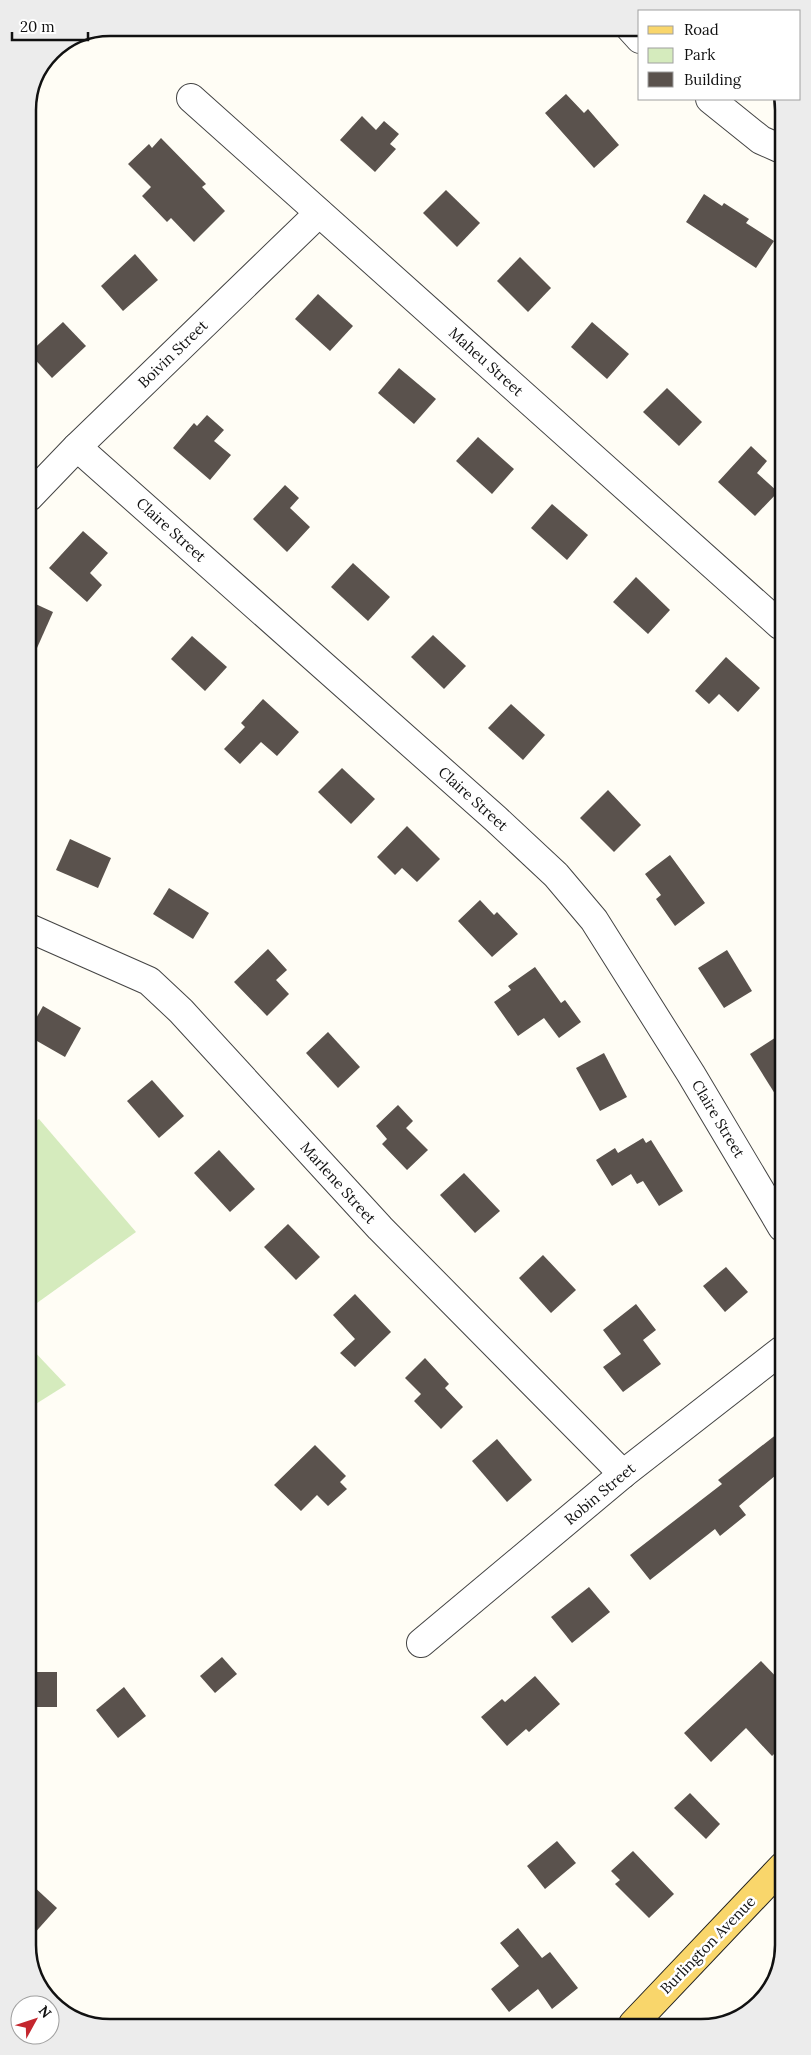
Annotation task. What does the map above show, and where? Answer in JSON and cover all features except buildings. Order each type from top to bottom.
[{"type":"main road","name":"Burlington Avenue","points":[[638,2019],[775,1874]]},
{"type":"street","name":"Maheu Street","points":[[192,98],[775,621]]},
{"type":"street","points":[[711,100],[761,140],[775,146]]},
{"type":"street","name":"Boivin Street","points":[[36,489],[319,213]]},
{"type":"street","name":"Claire Street","points":[[77,447],[496,819],[556,876],[594,920],[624,965],[775,1215]]},
{"type":"street","name":"Marlene Street","points":[[36,931],[149,980],[181,1011],[380,1228],[623,1474]]},
{"type":"street","name":"Robin Street","points":[[421,1643],[623,1474],[775,1355]]},
{"type":"green space","points":[[39,1119],[136,1232],[36,1304],[36,1121]]},
{"type":"green space","points":[[36,1353],[66,1385],[36,1404]]}]
